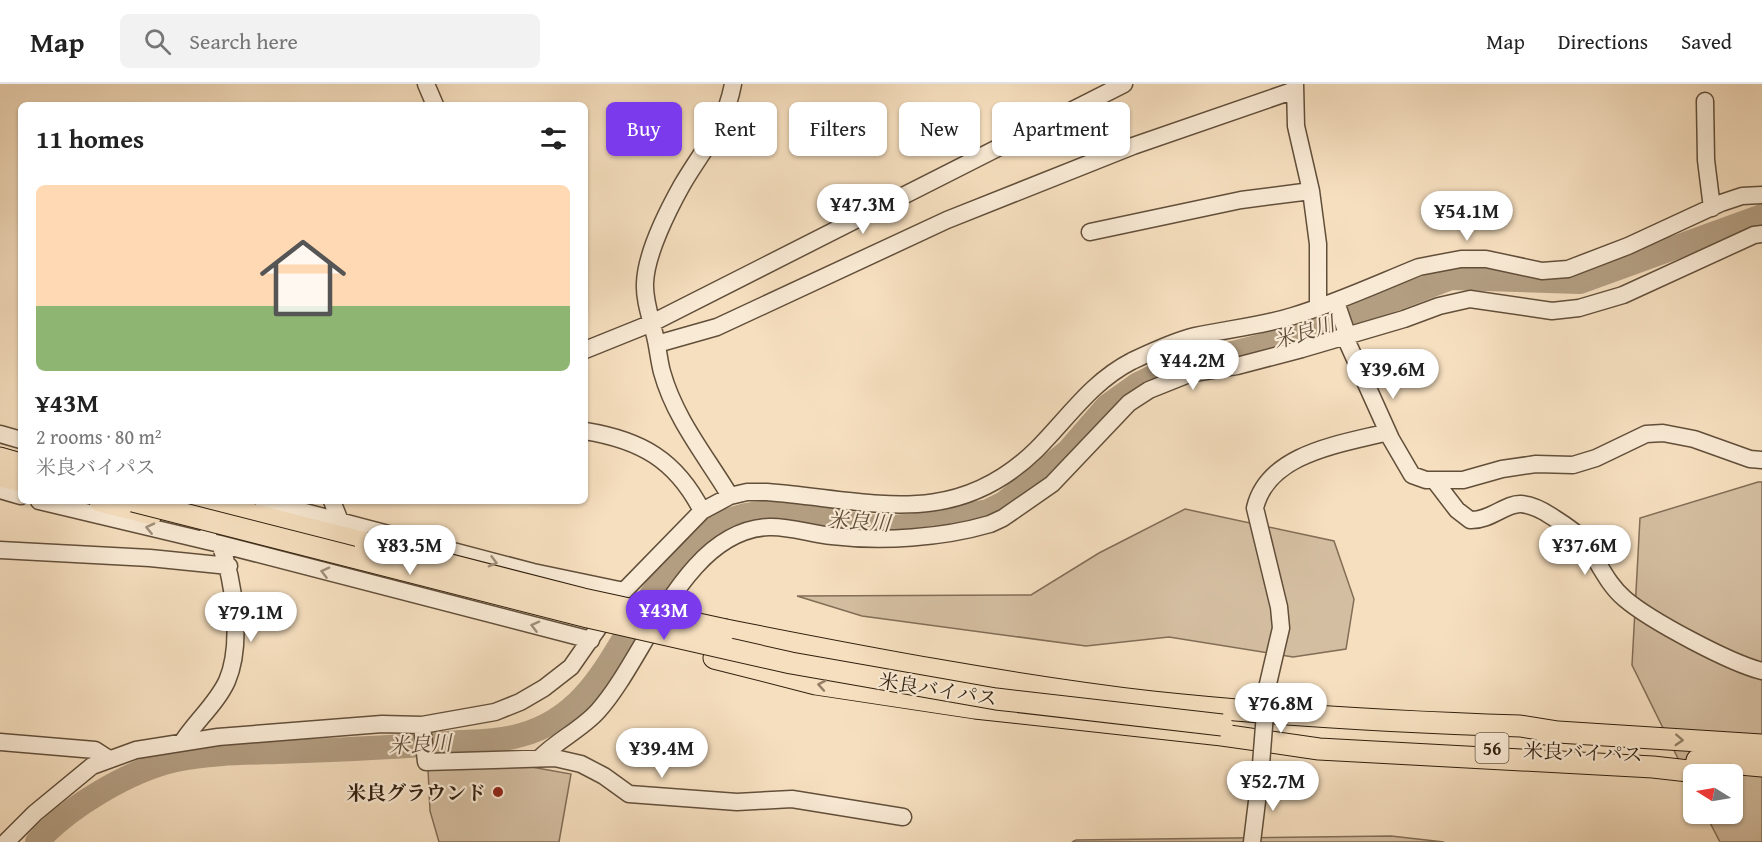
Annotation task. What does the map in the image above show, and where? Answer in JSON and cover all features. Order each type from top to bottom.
[{"type":"main road","points":[[0,447],[18,451]]},
{"type":"main road","points":[[0,458],[18,463]]},
{"type":"main road","points":[[0,465],[18,470]]},
{"type":"main road","points":[[0,476],[18,480]]},
{"type":"main road","points":[[109,504],[212,538],[281,546],[838,688],[975,708],[1222,735],[1319,749],[1683,770]]},
{"type":"main road","name":"米良バイパス","points":[[145,504],[588,617],[790,663],[996,699],[1223,721],[1506,736],[1558,732],[1762,745]]},
{"type":"main road","name":"米良バイパス","points":[[174,504],[722,641],[993,689],[1340,740],[1649,755],[1762,766]]},
{"type":"main road","points":[[229,504],[294,511],[365,543],[583,599],[726,630],[977,676],[1149,701],[1230,710],[1520,726],[1558,732]]},
{"type":"main road","points":[[1743,777],[1762,778]]},
{"type":"street","points":[[426,84],[434,102]]},
{"type":"street","points":[[730,496],[683,422],[662,372],[645,284],[647,267],[682,185],[720,127],[729,106],[733,84]]},
{"type":"street","points":[[588,349],[652,323],[1124,84]]},
{"type":"street","points":[[657,344],[717,327],[947,220],[1295,87],[1296,126],[1311,191],[1318,243],[1318,307]]},
{"type":"street","points":[[1705,101],[1706,160],[1712,208]]},
{"type":"street","points":[[1090,232],[1241,200],[1311,191]]},
{"type":"street","points":[[6,842],[35,813],[92,766],[109,759],[183,741],[372,725],[422,728],[495,712],[520,702],[571,668],[624,591],[702,511],[730,496],[747,492],[767,492],[904,505],[934,502],[978,492],[1000,481],[1025,461],[1094,386],[1131,362],[1182,340],[1267,323],[1318,307],[1337,305],[1419,267],[1461,259],[1486,259],[1542,271],[1568,269],[1606,256],[1742,196],[1762,195]]},
{"type":"street","points":[[541,757],[598,711],[633,661],[670,595],[717,546],[733,535],[752,529],[777,527],[834,536],[888,540],[990,524],[1004,518],[1052,484],[1083,454],[1120,411],[1149,390],[1189,374],[1237,366],[1345,333],[1470,299],[1552,311],[1579,308],[1623,295],[1762,234]]},
{"type":"street","points":[[1337,305],[1345,333],[1388,432],[1412,475],[1426,480],[1463,480],[1502,469],[1536,464],[1573,465],[1596,458],[1646,434],[1663,433],[1694,439],[1729,452],[1762,460]]},
{"type":"street","points":[[588,432],[629,443],[654,454],[677,471],[702,511]]},
{"type":"street","points":[[1252,842],[1267,688],[1281,628],[1275,585],[1255,508],[1257,497],[1271,476],[1311,452],[1388,432]]},
{"type":"street","points":[[0,434],[18,439]]},
{"type":"street","points":[[1434,480],[1457,510],[1470,520],[1494,515],[1519,503],[1539,508],[1570,528],[1583,540],[1611,585],[1625,599],[1644,612],[1742,666],[1762,671]]},
{"type":"street","points":[[0,490],[18,495]]},
{"type":"street","points":[[53,504],[212,538],[591,640]]},
{"type":"street","points":[[272,504],[533,573],[624,591]]},
{"type":"street","points":[[333,504],[340,521]]},
{"type":"street","points":[[281,546],[294,511]]},
{"type":"street","points":[[183,741],[226,681],[231,664],[235,612],[229,566],[212,538]]},
{"type":"street","points":[[0,550],[150,558],[229,566]]},
{"type":"street","points":[[422,728],[426,762],[541,757],[581,764],[604,776],[629,794],[737,802],[792,799],[903,817]]},
{"type":"street","points":[[0,742],[84,748],[95,750],[109,759]]},
{"type":"shaded area","points":[[1762,482],[1762,842],[1720,842],[1711,824],[1743,824],[1743,764],[1683,764],[1683,769],[1632,665],[1640,518]]},
{"type":"shaded area","points":[[1185,509],[1334,541],[1354,599],[1346,649],[1293,657],[1169,637],[1086,646],[862,616],[797,596],[1031,595],[1099,553]]},
{"type":"shaded area","name":"米良グラウンド","points":[[526,766],[571,774],[559,842],[439,842],[430,811],[428,769]]},
{"type":"shaded area","points":[[1391,836],[1444,842],[1072,842],[1076,840]]},
{"type":"waterway","name":"米良川","points":[[37,842],[82,803],[139,772],[176,760],[227,754],[362,749],[494,740],[521,735],[546,725],[568,711],[601,675],[641,610],[665,577],[707,533],[736,517],[757,513],[798,514],[861,525],[894,527],[988,511],[1004,503],[1068,451],[1107,406],[1138,384],[1169,369],[1292,338],[1451,278],[1580,282],[1762,216]]},
{"type":"place","name":"米良グラウンド","points":[[498,792]]}]
